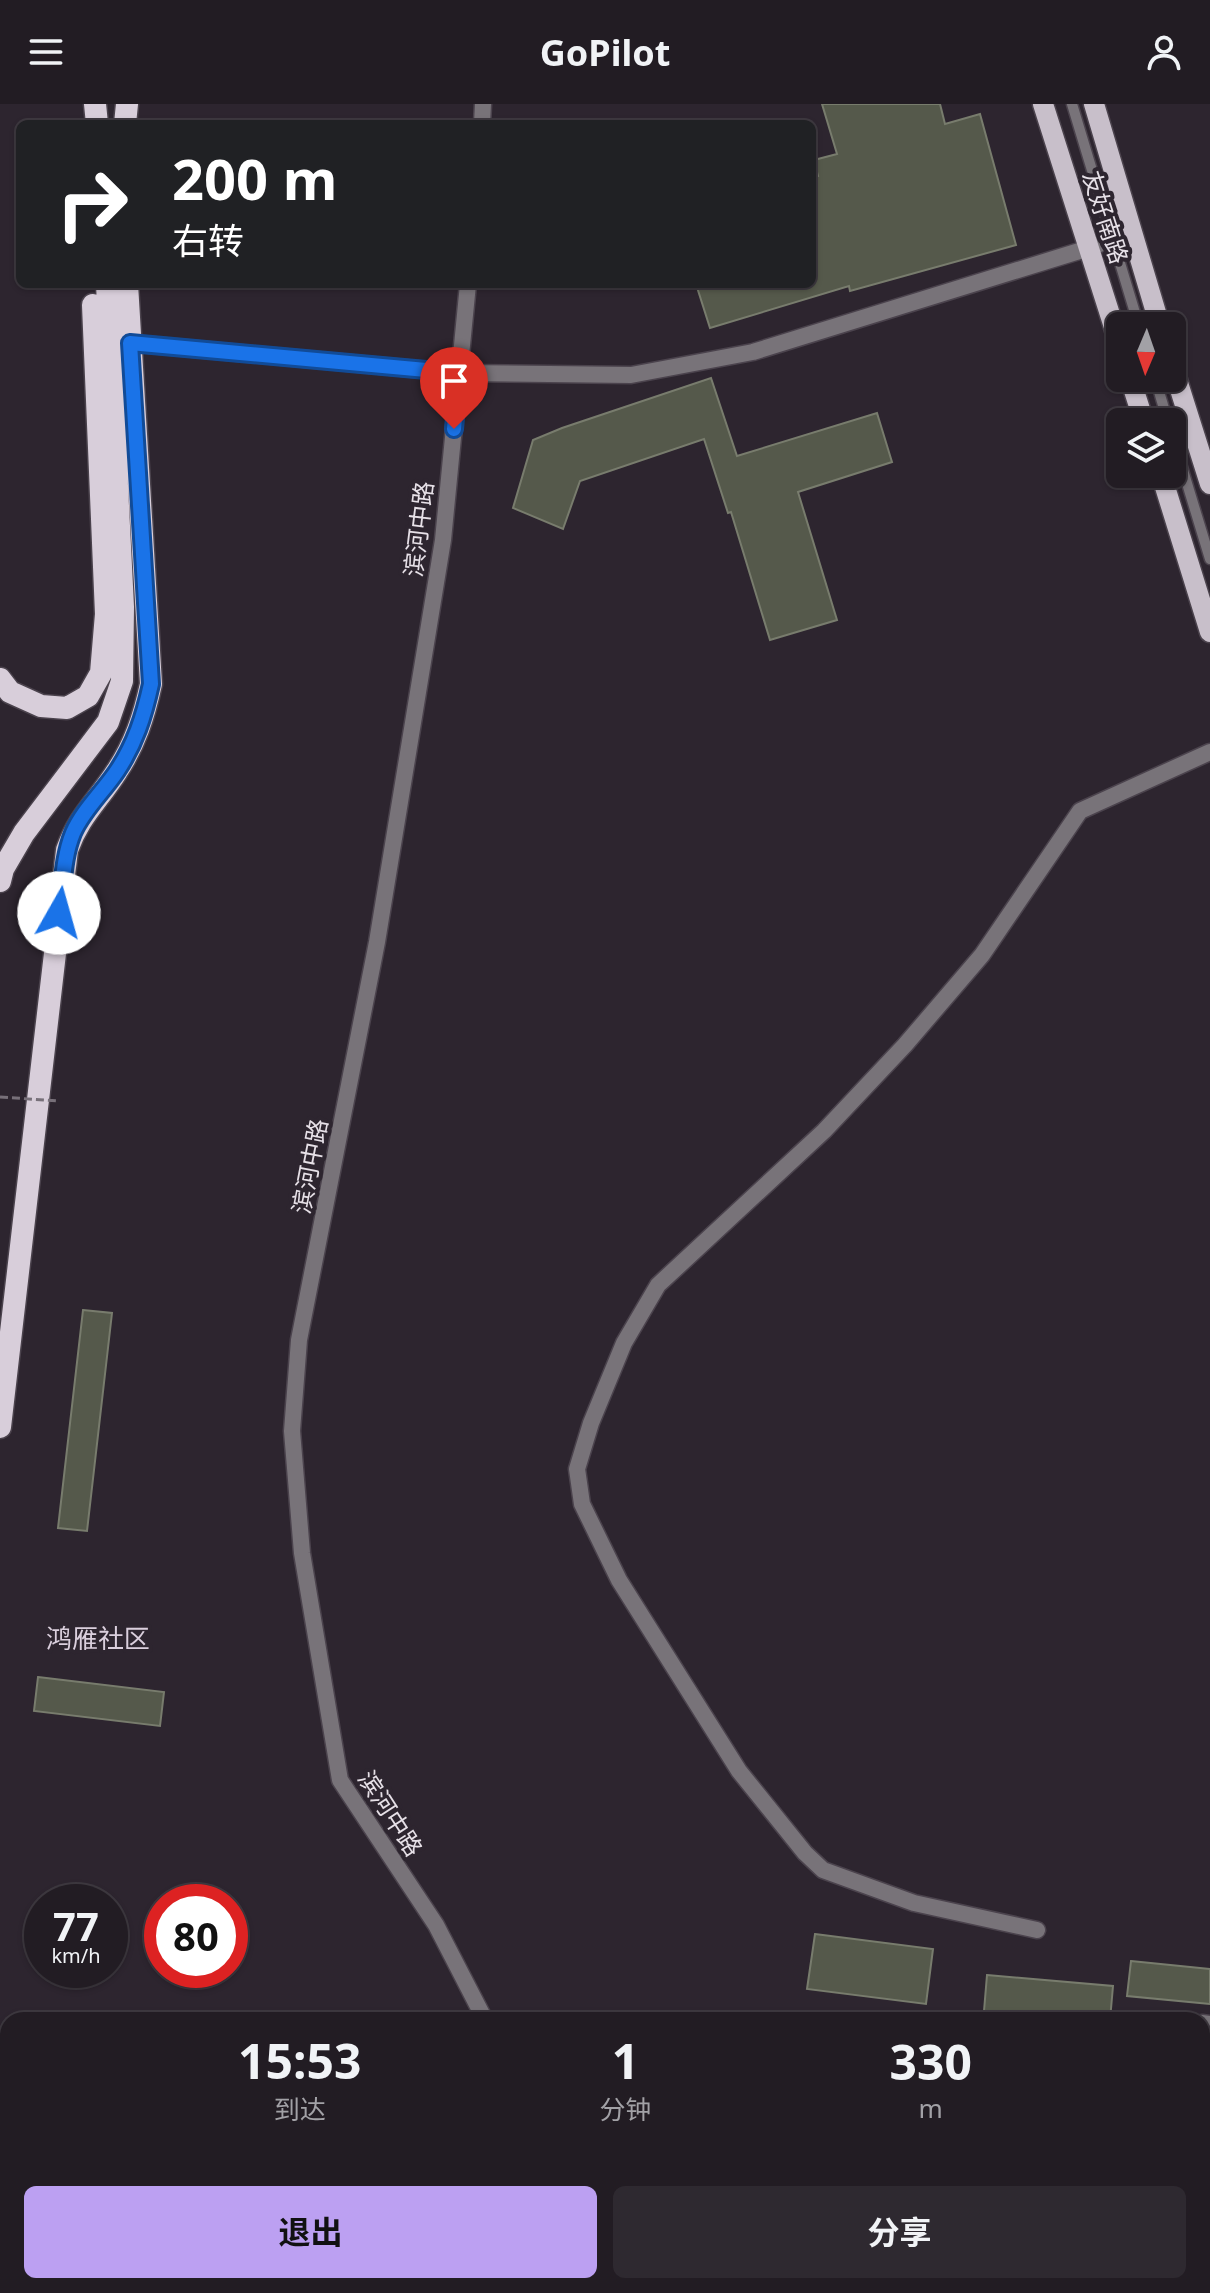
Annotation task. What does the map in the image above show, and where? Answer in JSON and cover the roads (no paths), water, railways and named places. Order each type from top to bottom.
[{"type":"highway","points":[[0,881],[3,869],[24,833],[108,722],[122,681],[92,288]]},
{"type":"highway","points":[[0,679],[10,692],[41,706],[67,708],[88,696],[101,673],[115,611],[107,288]]},
{"type":"highway","points":[[0,1427],[67,850],[74,830],[117,772],[133,744],[151,684],[127,288]]},
{"type":"main road","name":"友好南路","points":[[1043,104],[1109,312]]},
{"type":"main road","name":"友好南路","points":[[1094,104],[1121,235],[1154,312]]},
{"type":"main road","points":[[1181,392],[1210,484]]},
{"type":"main road","points":[[1165,488],[1210,632]]},
{"type":"street","points":[[130,343],[459,373],[631,375],[753,352],[1089,248],[1121,235]]},
{"type":"street","name":"滨河中路","points":[[468,288],[441,555],[377,942],[299,1340],[292,1431],[302,1553],[340,1780],[436,1925],[481,2012]]},
{"type":"street","points":[[1037,1930],[914,1903],[823,1870],[805,1853],[739,1771],[619,1580],[582,1504],[577,1469],[591,1423],[624,1343],[658,1285],[824,1131],[905,1045],[982,955],[1080,811],[1210,752]]},
{"type":"lane","points":[[1072,104],[1121,235],[1136,312]]},
{"type":"lane","points":[[1186,480],[1210,559]]},
{"type":"district","name":"鸿雁社区","points":[[98,1638]]}]
